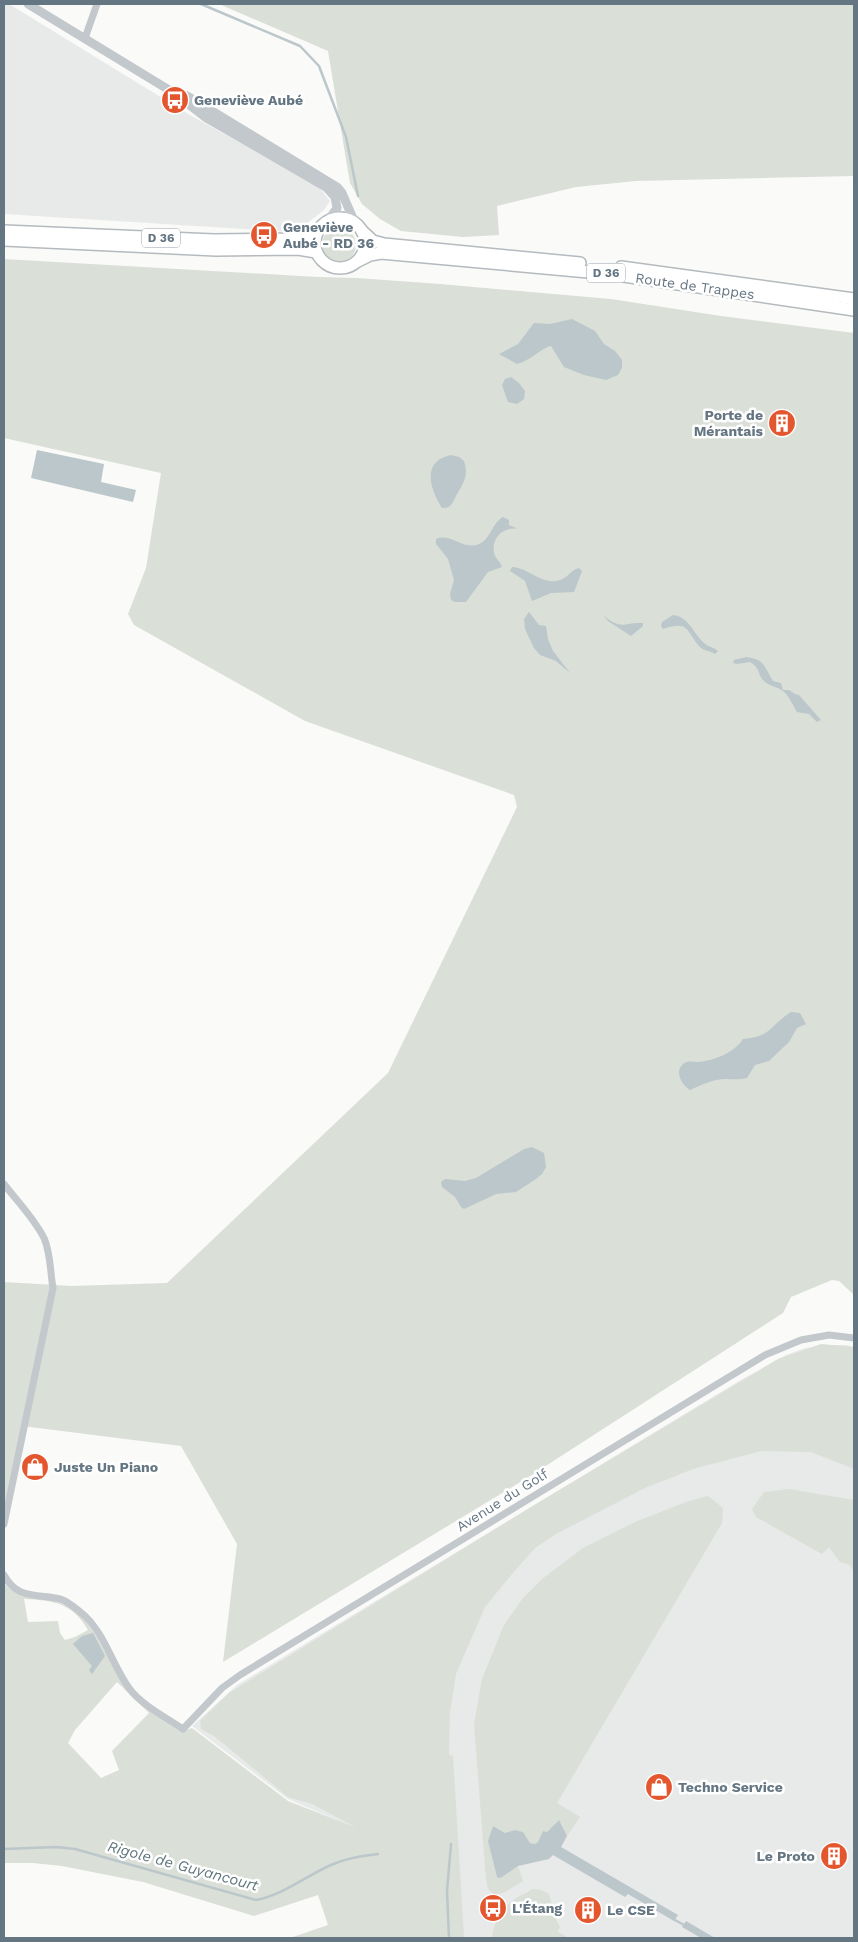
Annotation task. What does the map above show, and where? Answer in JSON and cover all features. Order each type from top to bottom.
[{"type":"main road","points":[[341,218],[358,227],[365,247],[358,261],[351,266],[335,268],[327,265],[316,252],[315,239],[318,233],[327,222],[341,218]]},
{"type":"main road","name":"Route de Trappes","points":[[358,227],[373,241],[384,244],[612,266],[854,299]]},
{"type":"main road","name":"D 36","points":[[4,231],[214,240],[296,239],[318,233]]},
{"type":"main road","name":"D 36","points":[[4,240],[188,249],[298,249],[316,252]]},
{"type":"main road","name":"Route de Trappes","points":[[358,261],[370,255],[381,253],[610,274],[854,310]]},
{"type":"street","points":[[28,4],[174,93],[194,110],[215,123],[326,187],[334,198],[337,208],[327,222]]},
{"type":"street","points":[[85,38],[97,4]]},
{"type":"street","points":[[174,93],[185,95],[337,187],[342,193],[358,227]]},
{"type":"street","points":[[215,123],[222,123],[251,139],[265,142]]},
{"type":"street","points":[[4,1184],[44,1238],[51,1266],[53,1288],[4,1524]]},
{"type":"street","name":"Avenue du Golf","points":[[4,1576],[7,1582],[27,1596],[62,1599],[86,1617],[98,1631],[117,1670],[130,1690],[184,1729],[222,1688],[240,1675],[765,1355],[800,1340],[829,1335],[854,1338]]},
{"type":"shaded area","points":[[4,4],[9,4],[190,115],[318,186],[330,201],[324,210],[306,224],[291,232],[4,214]]},
{"type":"shaded area","points":[[219,4],[854,4],[854,176],[636,181],[576,187],[497,206],[499,235],[463,237],[401,231],[380,219],[362,204],[350,183],[328,51]]},
{"type":"shaded area","points":[[339,228],[346,229],[351,233],[355,238],[355,252],[351,257],[346,261],[339,262],[332,261],[327,257],[323,252],[322,245],[323,238],[327,233],[332,229]]},
{"type":"shaded area","points":[[4,259],[440,284],[611,299],[721,316],[854,333],[854,1295],[839,1281],[832,1280],[791,1297],[783,1313],[527,1478],[223,1662],[237,1544],[181,1446],[22,1426],[4,1507],[4,1282],[72,1286],[167,1283],[388,1073],[517,807],[514,795],[305,721],[134,625],[128,614],[146,568],[161,473],[4,438]]},
{"type":"shaded area","points":[[572,319],[595,331],[604,344],[615,351],[622,360],[622,368],[618,375],[606,380],[584,375],[564,367],[551,346],[517,364],[499,354],[518,344],[534,323],[550,324]]},
{"type":"shaded area","points":[[511,377],[525,391],[524,399],[517,404],[508,402],[502,385],[505,379]]},
{"type":"shaded area","points":[[37,450],[104,464],[101,482],[136,490],[133,502],[31,478]]},
{"type":"shaded area","points":[[451,455],[459,457],[464,461],[466,476],[451,505],[447,508],[442,508],[434,493],[431,477],[432,469],[435,463]]},
{"type":"shaded area","points":[[503,517],[509,520],[509,525],[518,529],[503,531],[495,542],[494,553],[502,567],[488,572],[466,602],[451,600],[450,594],[454,580],[448,559],[436,544],[436,539],[441,537],[447,538],[473,546],[483,542],[496,523]]},
{"type":"shaded area","points":[[512,567],[550,581],[563,579],[579,568],[582,571],[574,592],[551,593],[532,601],[525,581],[510,571]]},
{"type":"shaded area","points":[[529,612],[539,625],[546,626],[548,639],[553,651],[570,673],[556,661],[540,655],[534,648],[525,629],[524,619]]},
{"type":"shaded area","points":[[603,615],[614,623],[623,625],[643,623],[643,626],[631,636],[608,621]]},
{"type":"shaded area","points":[[673,615],[687,622],[704,643],[718,651],[715,654],[701,648],[687,629],[683,627],[672,626],[663,629],[661,626],[662,622]]},
{"type":"shaded area","points":[[746,657],[761,662],[773,681],[781,683],[783,690],[789,690],[799,695],[821,720],[817,722],[809,714],[797,712],[786,694],[765,682],[756,667],[750,662],[733,663],[734,660]]},
{"type":"shaded area","points":[[791,1012],[800,1013],[806,1024],[797,1028],[789,1042],[769,1061],[755,1065],[747,1078],[716,1080],[690,1090],[682,1082],[679,1071],[683,1064],[704,1061],[724,1055],[735,1048],[743,1039],[753,1038],[766,1033]]},
{"type":"shaded area","points":[[532,1147],[544,1153],[546,1167],[536,1179],[516,1192],[496,1194],[464,1209],[455,1197],[442,1187],[441,1182],[445,1179],[465,1181],[476,1178],[524,1149]]},
{"type":"shaded area","points":[[821,1344],[854,1347],[854,1469],[811,1452],[761,1451],[693,1469],[645,1488],[556,1534],[535,1548],[485,1607],[456,1674],[450,1712],[449,1755],[453,1756],[464,1938],[290,1938],[328,1925],[318,1895],[254,1916],[143,1882],[62,1866],[4,1863],[4,1583],[23,1597],[49,1599],[67,1606],[84,1619],[96,1635],[122,1682],[183,1731],[192,1728],[288,1801],[357,1828],[312,1804],[288,1797],[214,1736],[201,1729],[200,1721],[229,1693],[531,1507],[778,1359]],"holes":[[[24,1599],[44,1600],[61,1605],[76,1614],[88,1630],[65,1640],[60,1633],[58,1621],[28,1622]],[[117,1682],[149,1713],[112,1751],[119,1770],[101,1778],[68,1743],[75,1730]]]},
{"type":"shaded area","points":[[829,1345],[854,1347],[854,1938],[447,1938],[408,1851],[288,1799],[192,1726],[237,1685],[739,1381],[786,1355],[805,1348]]},
{"type":"shaded area","points":[[789,1489],[854,1500],[854,1572],[850,1565],[840,1562],[829,1547],[822,1554],[756,1517],[752,1509],[764,1492]]},
{"type":"shaded area","points":[[708,1496],[723,1508],[722,1523],[557,1803],[580,1817],[567,1836],[564,1833],[562,1824],[557,1821],[547,1832],[543,1831],[538,1842],[535,1844],[530,1843],[523,1832],[515,1830],[505,1833],[493,1826],[488,1841],[497,1877],[502,1877],[518,1866],[523,1881],[505,1892],[495,1895],[488,1889],[486,1879],[474,1724],[482,1679],[504,1625],[523,1598],[542,1579],[583,1548],[635,1522],[686,1502]]},
{"type":"shaded area","points":[[93,1633],[105,1656],[92,1674],[89,1670],[92,1666],[73,1644],[82,1636]]},
{"type":"shaded area","points":[[559,1820],[567,1836],[561,1847],[678,1915],[674,1921],[628,1894],[625,1897],[553,1855],[549,1859],[518,1866],[502,1877],[497,1877],[488,1841],[493,1826],[505,1833],[515,1830],[523,1832],[530,1843],[535,1844],[538,1842],[543,1831],[547,1832]]},
{"type":"shaded area","points":[[532,1889],[541,1890],[549,1894],[557,1922],[560,1926],[558,1932],[569,1938],[492,1938],[496,1923],[504,1908],[514,1899]]},
{"type":"shaded area","points":[[686,1921],[715,1938],[701,1938],[682,1927]]},
{"type":"waterway","points":[[201,4],[300,46],[319,66],[346,137],[358,196]]},
{"type":"waterway","name":"Rigole de Guyancourt","points":[[449,1938],[447,1891],[451,1844]]},
{"type":"waterway","name":"Rigole de Guyancourt","points":[[4,1849],[56,1847],[75,1849],[256,1900],[285,1890],[322,1869],[337,1863],[378,1854]]},
{"type":"waterway","points":[[673,1919],[686,1926]]},
{"type":"place","name":"Geneviève Aubé","points":[[175,100]]},
{"type":"place","name":"Geneviève Aubé - RD 36","points":[[264,235]]},
{"type":"place","name":"Porte de Mérantais","points":[[782,423]]},
{"type":"place","name":"Juste Un Piano","points":[[35,1467]]},
{"type":"place","name":"Techno Service","points":[[659,1787]]},
{"type":"place","name":"Le Proto","points":[[834,1856]]},
{"type":"place","name":"L'Étang","points":[[493,1908]]},
{"type":"place","name":"Le CSE","points":[[588,1910]]}]
